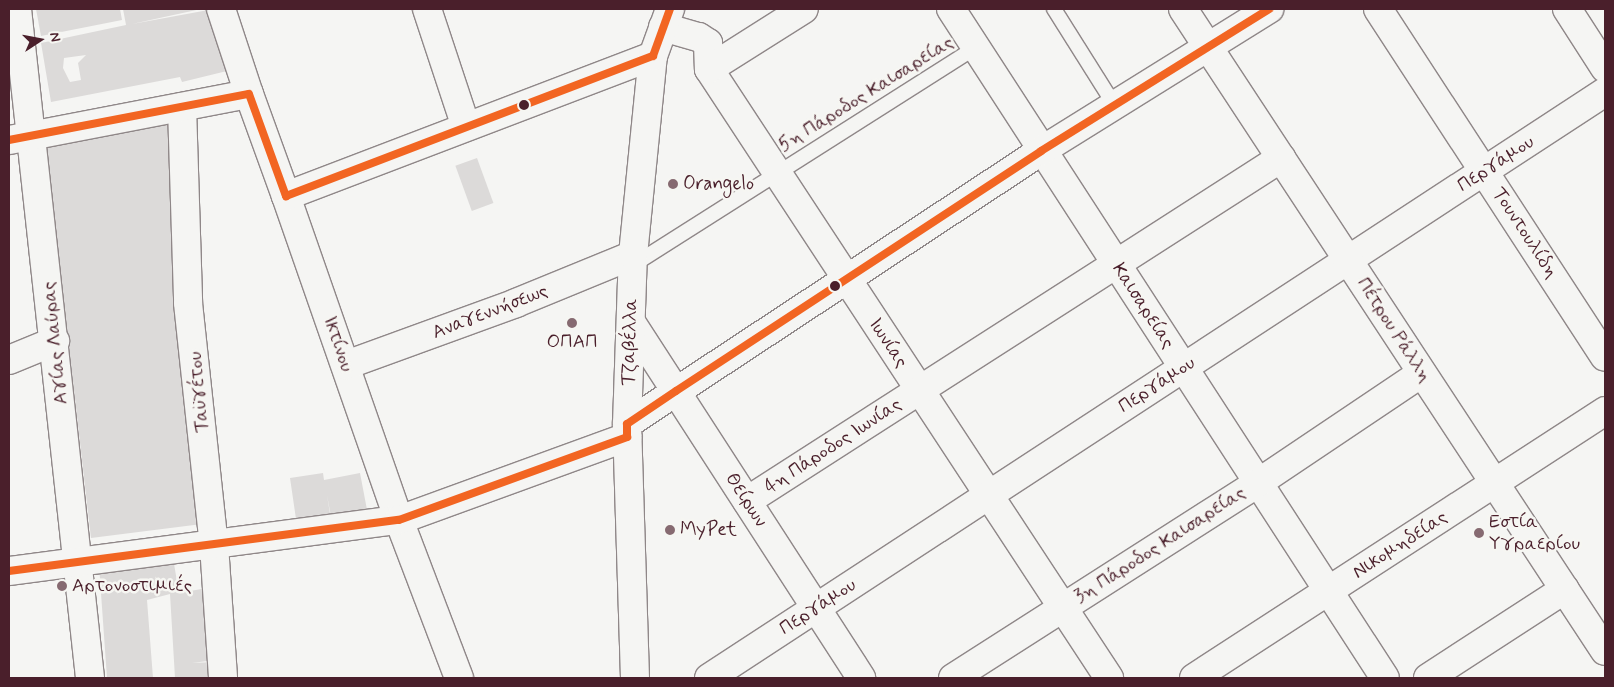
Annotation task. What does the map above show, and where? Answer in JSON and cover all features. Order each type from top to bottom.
[{"type":"street","name":"Αγίας Λαύρας","points":[[17,9],[19,138],[55,341],[76,562],[90,678]]},
{"type":"street","name":"Ικτίνου","points":[[221,9],[249,94],[399,520],[459,678]]},
{"type":"street","points":[[427,9],[466,128]]},
{"type":"street","points":[[667,18],[708,44],[709,69],[804,9]]},
{"type":"street","name":"Καισαρείας","points":[[951,9],[1041,152],[1385,678]]},
{"type":"street","name":"Πέτρου Ράλλη","points":[[1183,9],[1605,651]]},
{"type":"street","points":[[9,571],[399,520],[627,431],[676,391],[846,278],[1041,152],[1210,49],[1269,9]]},
{"type":"street","name":"Τουντουλίδη","points":[[1378,9],[1605,357]]},
{"type":"street","points":[[1567,9],[1605,68]]},
{"type":"street","name":"Τζαβέλλα","points":[[636,678],[627,431],[633,260],[653,56],[667,18]]},
{"type":"street","points":[[286,196],[653,56]]},
{"type":"street","name":"Ιωνίας","points":[[709,69],[1109,678]]},
{"type":"street","name":"Περγάμου","points":[[708,678],[1605,92]]},
{"type":"street","points":[[19,138],[249,94]]},
{"type":"street","name":"Ταϋγέτου","points":[[182,106],[188,303],[214,545],[223,678]]},
{"type":"street","name":"4η Πάροδος Ιωνίας","points":[[746,501],[1281,158]]},
{"type":"street","name":"Αναγεννήσεως","points":[[346,365],[633,260]]},
{"type":"street","name":"Θείρων","points":[[631,322],[861,678]]},
{"type":"street","points":[[9,360],[55,341]]},
{"type":"street","name":"3η Πάροδος Καισαρείας","points":[[953,678],[1258,483],[1422,373]]},
{"type":"street","name":"Νικομηδείας","points":[[1194,678],[1605,411]]},
{"type":"street","points":[[1428,678],[1565,589]]},
{"type":"lane","points":[[1054,9],[1115,106]]},
{"type":"lane","name":"5η Πάροδος Καισαρείας","points":[[633,260],[777,173],[976,47]]},
{"type":"building","points":[[36,9],[120,9],[122,20],[41,36]]},
{"type":"building","points":[[123,9],[201,9],[132,24],[214,9],[231,70],[182,82],[180,77],[51,102],[41,43],[126,25]],"holes":[[[86,55],[78,63],[81,80],[70,82],[63,68],[64,58]]]},
{"type":"building","points":[[173,114],[202,524],[91,538],[45,138]]},
{"type":"building","points":[[477,158],[493,203],[472,211],[455,166]]},
{"type":"building","points":[[323,473],[324,480],[360,473],[368,515],[332,522],[327,495],[330,514],[296,519],[290,478]]},
{"type":"building","points":[[172,552],[179,593],[207,588],[215,660],[192,663],[215,662],[216,678],[175,678],[170,594],[147,600],[153,678],[107,678],[99,565]]},
{"type":"transit line","points":[[9,140],[249,94],[286,196],[653,56],[670,9]]},
{"type":"transit line","points":[[9,571],[399,520],[627,437],[627,424],[676,391],[1041,151],[1269,9]]},
{"type":"place","name":"Orangelo","points":[[673,184]]},
{"type":"place","name":"ΟΠΑΠ","points":[[572,323]]},
{"type":"place","name":"MyPet","points":[[670,530]]},
{"type":"place","name":"Εστία Υγραερίου","points":[[1479,533]]},
{"type":"place","name":"Αρτονοστιμιές","points":[[62,586]]}]
